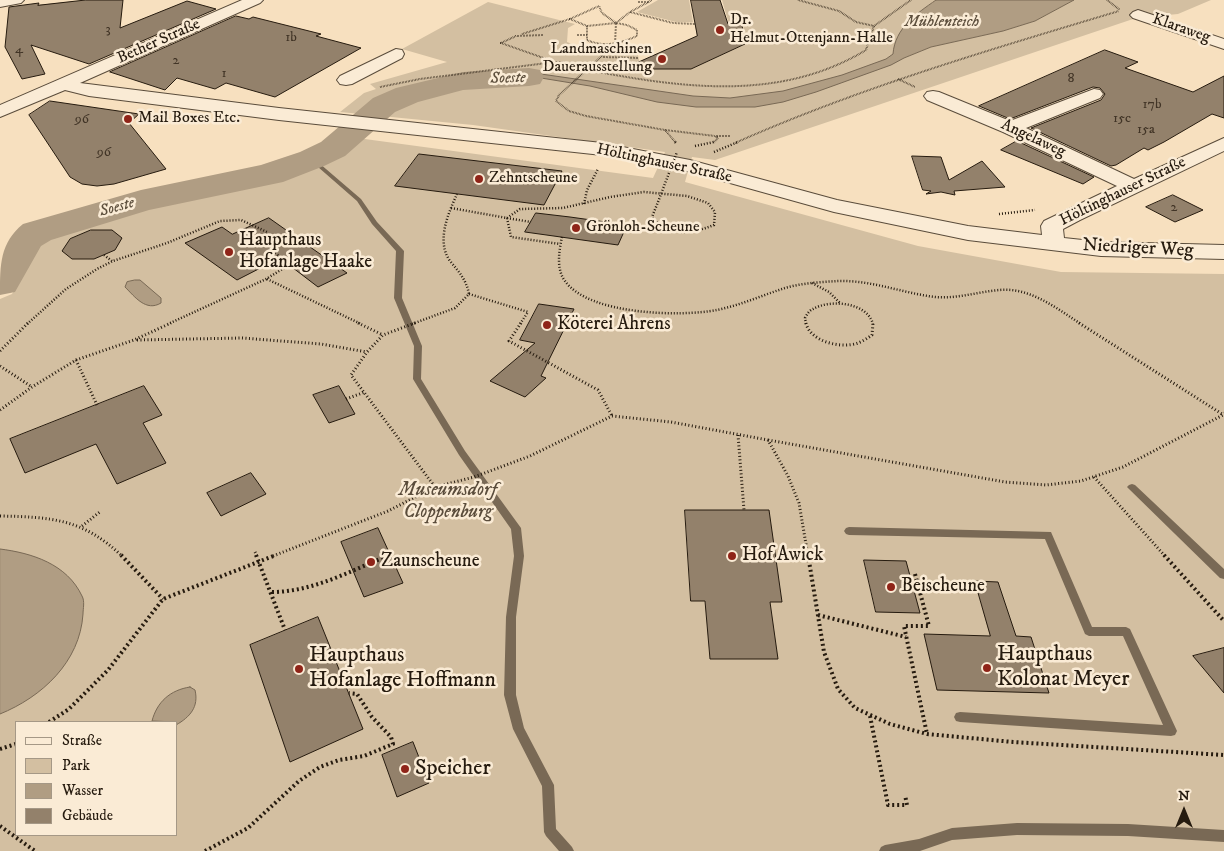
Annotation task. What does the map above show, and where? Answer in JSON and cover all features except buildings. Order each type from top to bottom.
[{"type":"street","points":[[0,2],[16,0]]},
{"type":"street","name":"Bether Straße","points":[[1,110],[255,0]]},
{"type":"street","name":"Klaraweg","points":[[1138,15],[1224,44]]},
{"type":"street","points":[[346,80],[396,54]]},
{"type":"street","name":"Höltinghauser Straße","points":[[64,84],[90,91],[374,125],[602,150],[694,157],[834,206],[968,234],[1053,244],[1052,226],[1224,144]]},
{"type":"street","points":[[1010,128],[1094,94]]},
{"type":"street","name":"Angelaweg","points":[[933,96],[1010,128],[1133,186]]},
{"type":"street","name":"Niedriger Weg","points":[[1053,244],[1138,251],[1224,252]]},
{"type":"path","points":[[798,0],[839,11],[856,22],[874,26],[884,21],[911,0]]},
{"type":"path","points":[[638,2],[651,1]]},
{"type":"path","points":[[651,1],[630,12],[616,23],[615,44],[579,79],[559,95],[556,101],[569,111],[586,116],[665,130],[730,136]]},
{"type":"path","points":[[556,62],[501,43],[507,39],[570,19],[599,6],[602,13],[616,23]]},
{"type":"path","points":[[694,157],[707,155],[809,111],[898,79],[1122,10]]},
{"type":"path","points":[[630,12],[673,22],[695,24]]},
{"type":"path","points":[[570,19],[587,26],[616,23],[627,25],[638,33],[637,36],[615,44],[592,43],[587,40],[587,26]]},
{"type":"path","points":[[588,70],[634,79],[691,86],[743,87],[804,76],[843,64],[866,50],[874,26]]},
{"type":"path","points":[[519,35],[543,35]]},
{"type":"path","points":[[577,35],[587,35]]},
{"type":"path","points":[[603,57],[639,58]]},
{"type":"path","points":[[374,88],[420,79],[556,62],[593,65]]},
{"type":"path","points":[[665,130],[676,143]]},
{"type":"path","points":[[694,157],[718,140],[715,136]]},
{"type":"path","points":[[507,218],[520,209],[563,208],[629,193],[644,192],[687,196],[708,203],[715,212],[714,225],[700,231],[683,233],[668,231],[657,225],[652,216],[658,202],[677,152]]},
{"type":"path","points":[[584,204],[587,190],[603,163]]},
{"type":"path","points":[[457,194],[446,220],[444,250],[468,283],[469,294]]},
{"type":"path","points":[[451,208],[531,222]]},
{"type":"path","points":[[997,214],[1038,209]]},
{"type":"path","points":[[507,218],[511,237],[560,244]]},
{"type":"path","points":[[0,351],[51,301],[77,282],[112,261],[173,241],[205,225],[230,219],[256,225],[267,232],[272,250],[290,265],[266,279],[134,340],[76,360],[32,387],[0,410]]},
{"type":"path","points":[[51,721],[69,709],[108,670],[163,599],[261,563],[388,512],[435,487],[474,477],[530,456],[612,416],[671,422],[1017,484],[1060,484],[1094,477],[1136,460],[1223,414],[1038,297],[1022,292],[998,290],[972,297],[946,298],[861,282],[840,281],[812,283],[786,288],[752,301],[716,310],[683,313],[648,312],[615,308],[585,297],[566,283],[559,268],[562,237]]},
{"type":"path","points":[[104,255],[112,261]]},
{"type":"path","points":[[266,279],[383,336]]},
{"type":"path","points":[[812,283],[829,292],[840,303],[860,309],[873,322],[875,328],[872,335],[866,340],[846,346],[834,345],[818,339],[806,329],[803,322],[805,315],[810,309],[823,304],[840,303]]},
{"type":"path","points":[[435,487],[351,375],[383,336],[454,308],[469,294]]},
{"type":"path","points":[[469,294],[528,312],[509,342],[598,390],[612,416]]},
{"type":"path","points":[[134,340],[242,338],[321,344],[368,352]]},
{"type":"path","points":[[76,360],[97,405]]},
{"type":"path","points":[[0,366],[32,387]]},
{"type":"path","points":[[346,399],[365,392]]},
{"type":"path","points":[[738,435],[744,510]]},
{"type":"path","points":[[768,440],[788,476],[799,503],[824,652],[838,689],[855,708],[890,724],[927,734],[1013,742],[1224,755]]},
{"type":"path","points":[[1094,477],[1224,621]]},
{"type":"path","points":[[82,526],[101,511]]},
{"type":"path","points":[[0,516],[53,520],[82,526],[115,549],[163,599]]},
{"type":"path","points":[[255,552],[261,563],[286,630]]},
{"type":"path","points":[[272,592],[291,592],[318,584],[390,555]]},
{"type":"path","points":[[915,574],[930,626],[904,626],[927,734]]},
{"type":"path","points":[[818,615],[906,637]]},
{"type":"path","points":[[205,851],[248,828],[298,781],[320,767],[339,760],[364,756],[393,744],[391,737],[372,717],[357,694],[349,693]]},
{"type":"path","points":[[870,715],[888,805],[907,805],[905,795]]},
{"type":"path","points":[[0,749],[15,744]]},
{"type":"path","points":[[0,826],[35,851]]},
{"type":"green space","points":[[658,0],[689,0],[693,22],[676,22],[637,12]]},
{"type":"green space","name":"Museumsdorf Cloppenburg","points":[[722,0],[936,0],[917,14],[904,58],[931,47],[1003,31],[1035,21],[1074,0],[1211,0],[1178,14],[1136,18],[715,160],[692,157],[685,182],[918,246],[1061,272],[1224,274],[1224,851],[0,851],[0,299],[12,294],[46,235],[350,137],[653,178],[665,152],[473,125],[340,112],[364,93],[376,89],[370,84],[447,62],[402,49],[488,2],[575,24],[568,28],[567,42],[577,46],[637,51],[641,69],[691,69],[746,44],[743,25],[729,24]]},
{"type":"water","name":"Mühlenteich","points":[[936,0],[1074,0],[1035,21],[1003,31],[931,47],[891,65],[816,92],[783,102],[755,107],[696,107],[657,102],[590,86],[541,78],[463,81],[541,74],[693,96],[730,98],[783,91],[842,75],[886,59],[893,54],[902,29]]},
{"type":"water","points":[[140,280],[161,298],[161,303],[150,306],[137,299],[125,287],[127,282]]},
{"type":"water","points":[[0,549],[36,557],[58,568],[75,585],[84,603],[80,631],[75,647],[56,676],[30,698],[0,714]]},
{"type":"water","points":[[190,687],[195,690],[196,702],[189,715],[178,724],[178,721],[152,721],[157,708],[165,698]]},
{"type":"waterway","name":"Soeste","points":[[0,283],[26,239],[37,232],[141,201],[270,174],[312,159],[333,149],[384,105],[407,95],[463,81],[529,77]]},
{"type":"waterway","points":[[312,159],[359,200],[374,223],[400,251],[398,298],[418,346],[417,379],[462,453],[516,528],[519,556],[511,617],[510,695],[519,729],[548,785],[550,832],[568,851]]},
{"type":"waterway","points":[[1132,487],[1224,575]]},
{"type":"waterway","points":[[849,531],[1048,535],[1089,631],[1126,632],[1171,731],[960,717]]},
{"type":"waterway","points":[[885,851],[919,845],[952,834],[1017,829],[1128,830],[1224,836]]},
{"type":"place","name":"Dr. Helmut-Ottenjann-Halle","points":[[720,30]]},
{"type":"place","name":"Landmaschinen Dauerausstellung","points":[[662,59]]},
{"type":"place","name":"Mail Boxes Etc.","points":[[128,119]]},
{"type":"place","name":"Zehntscheune","points":[[479,179]]},
{"type":"place","name":"Grönloh-Scheune","points":[[576,228]]},
{"type":"place","name":"Haupthaus Hofanlage Haake","points":[[229,252]]},
{"type":"place","name":"Köterei Ahrens","points":[[547,325]]},
{"type":"place","name":"Hof Awick","points":[[732,556]]},
{"type":"place","name":"Zaunscheune","points":[[371,562]]},
{"type":"place","name":"Beischeune","points":[[891,587]]},
{"type":"place","name":"Haupthaus Kolonat Meyer","points":[[987,668]]},
{"type":"place","name":"Haupthaus Hofanlage Hoffmann","points":[[299,669]]},
{"type":"place","name":"Speicher","points":[[405,769]]}]
